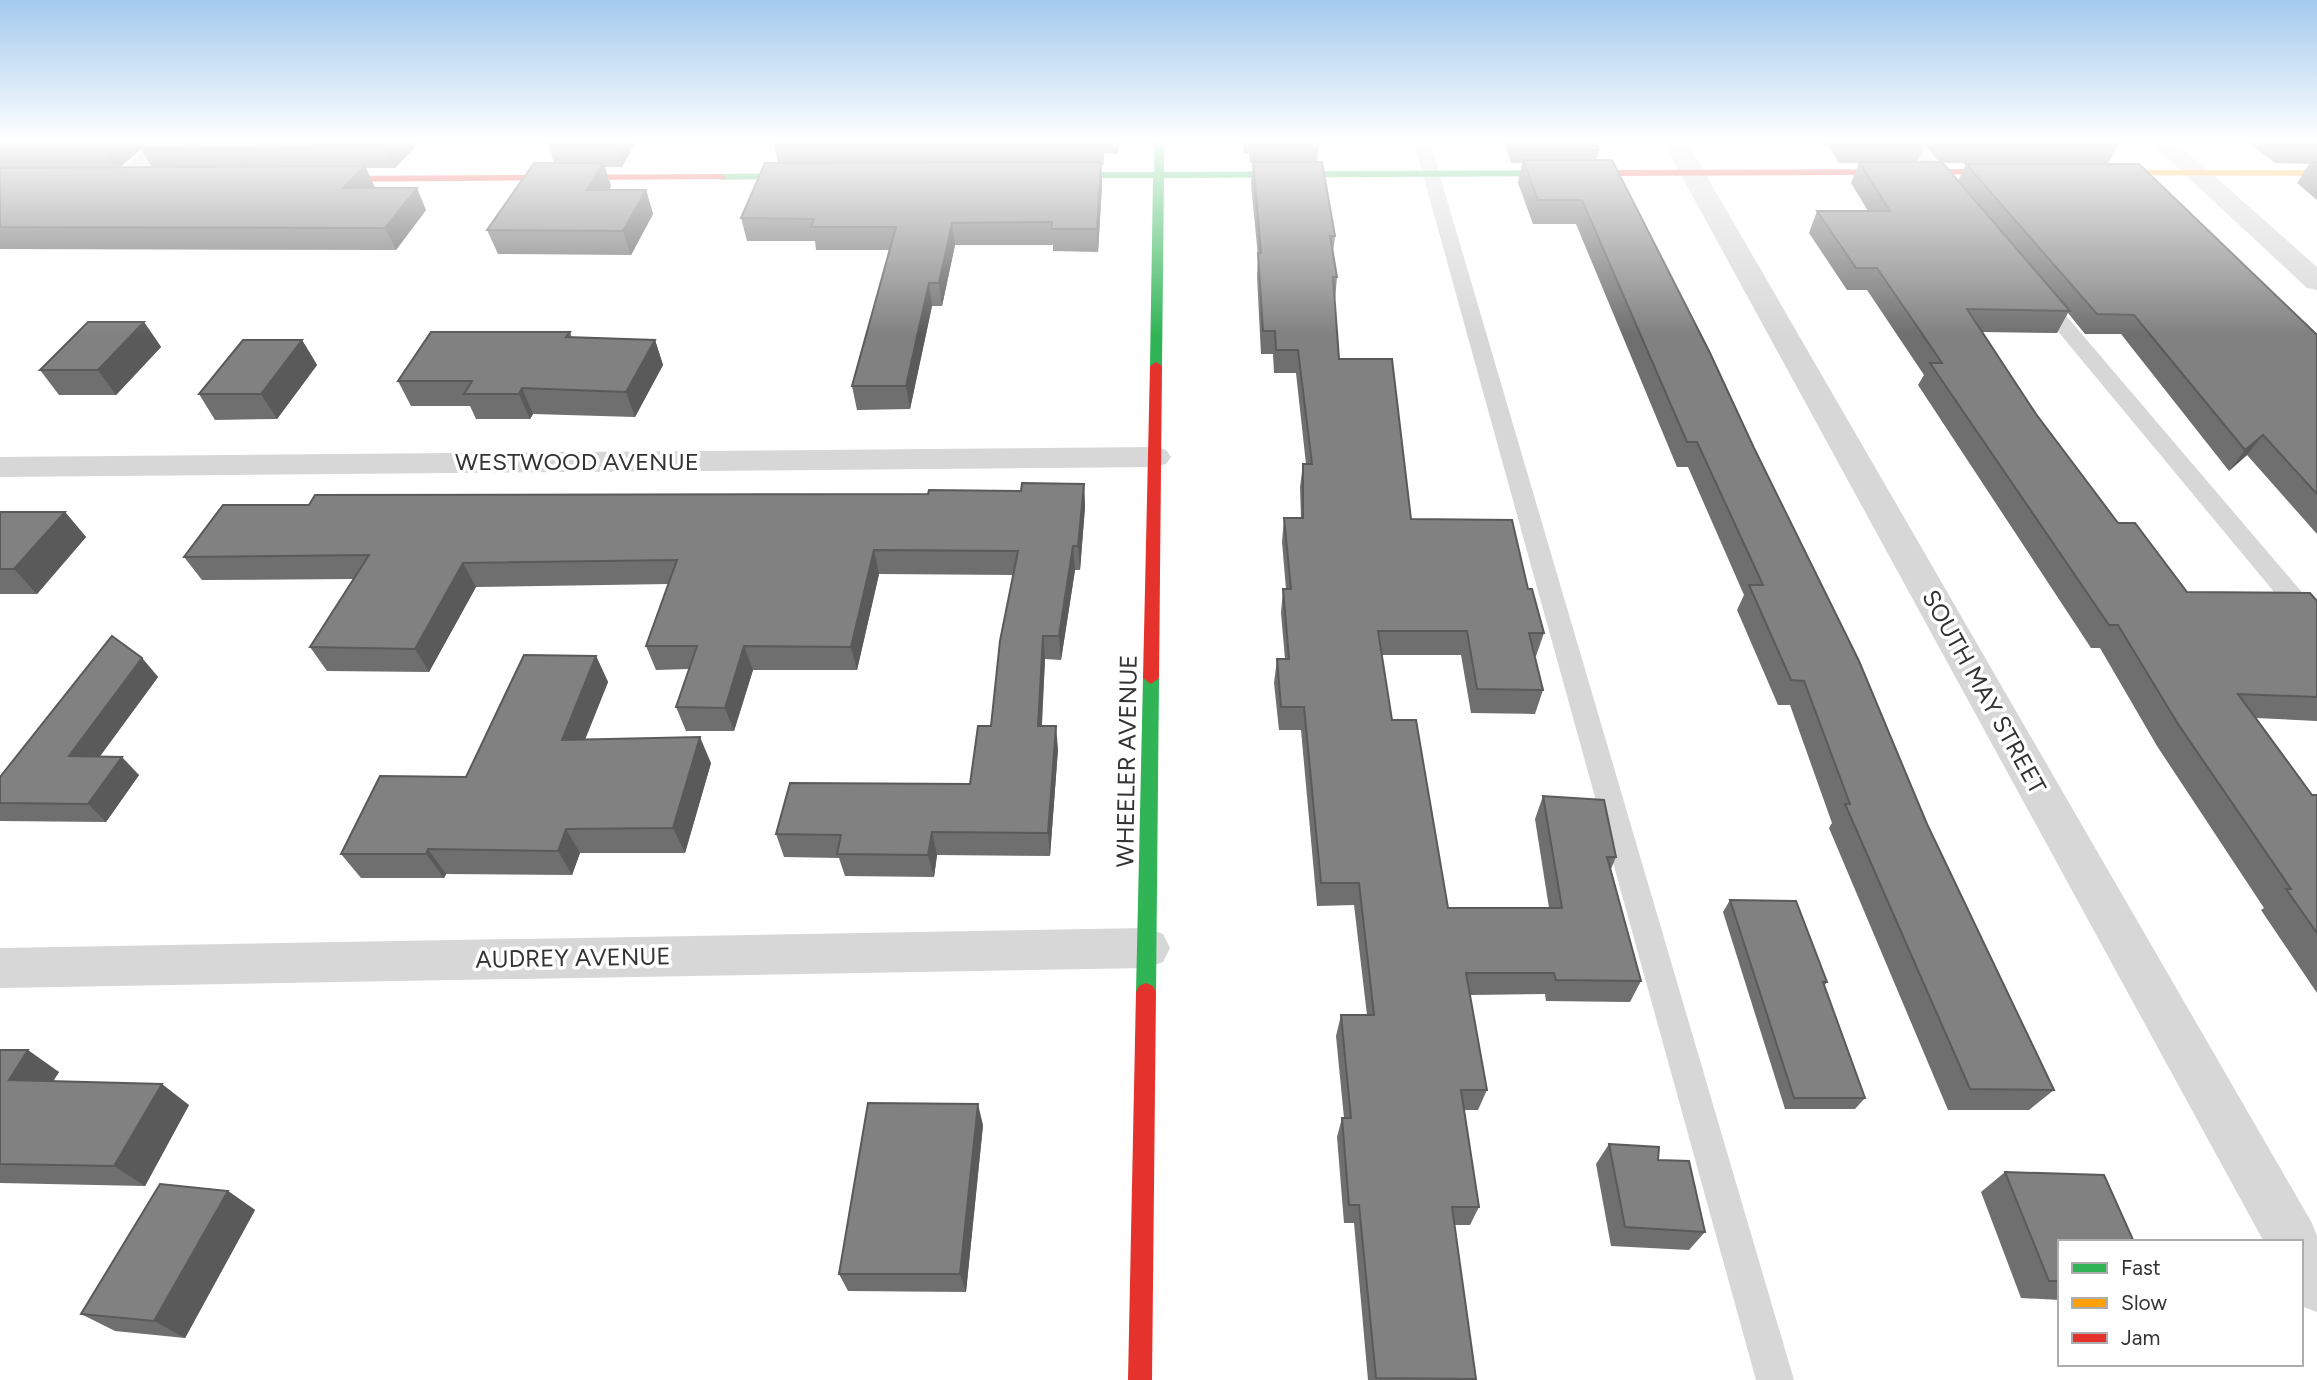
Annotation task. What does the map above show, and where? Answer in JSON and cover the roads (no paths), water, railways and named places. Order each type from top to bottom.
[{"type":"street","name":"WHEELER AVENUE","points":[[1140,1380],[1158,206]]},
{"type":"street","name":"SOUTH MAY STREET","points":[[1711,206],[2292,1240]]},
{"type":"street","points":[[2233,206],[2317,282]]},
{"type":"street","name":"WESTWOOD AVENUE","points":[[0,467],[1154,457]]},
{"type":"street","name":"AUDREY AVENUE","points":[[0,968],[1147,948]]},
{"type":"street","points":[[2303,1260],[2317,1285]]},
{"type":"lane","points":[[1440,206],[1775,1380]]},
{"type":"lane","points":[[2023,278],[2317,627]]}]
